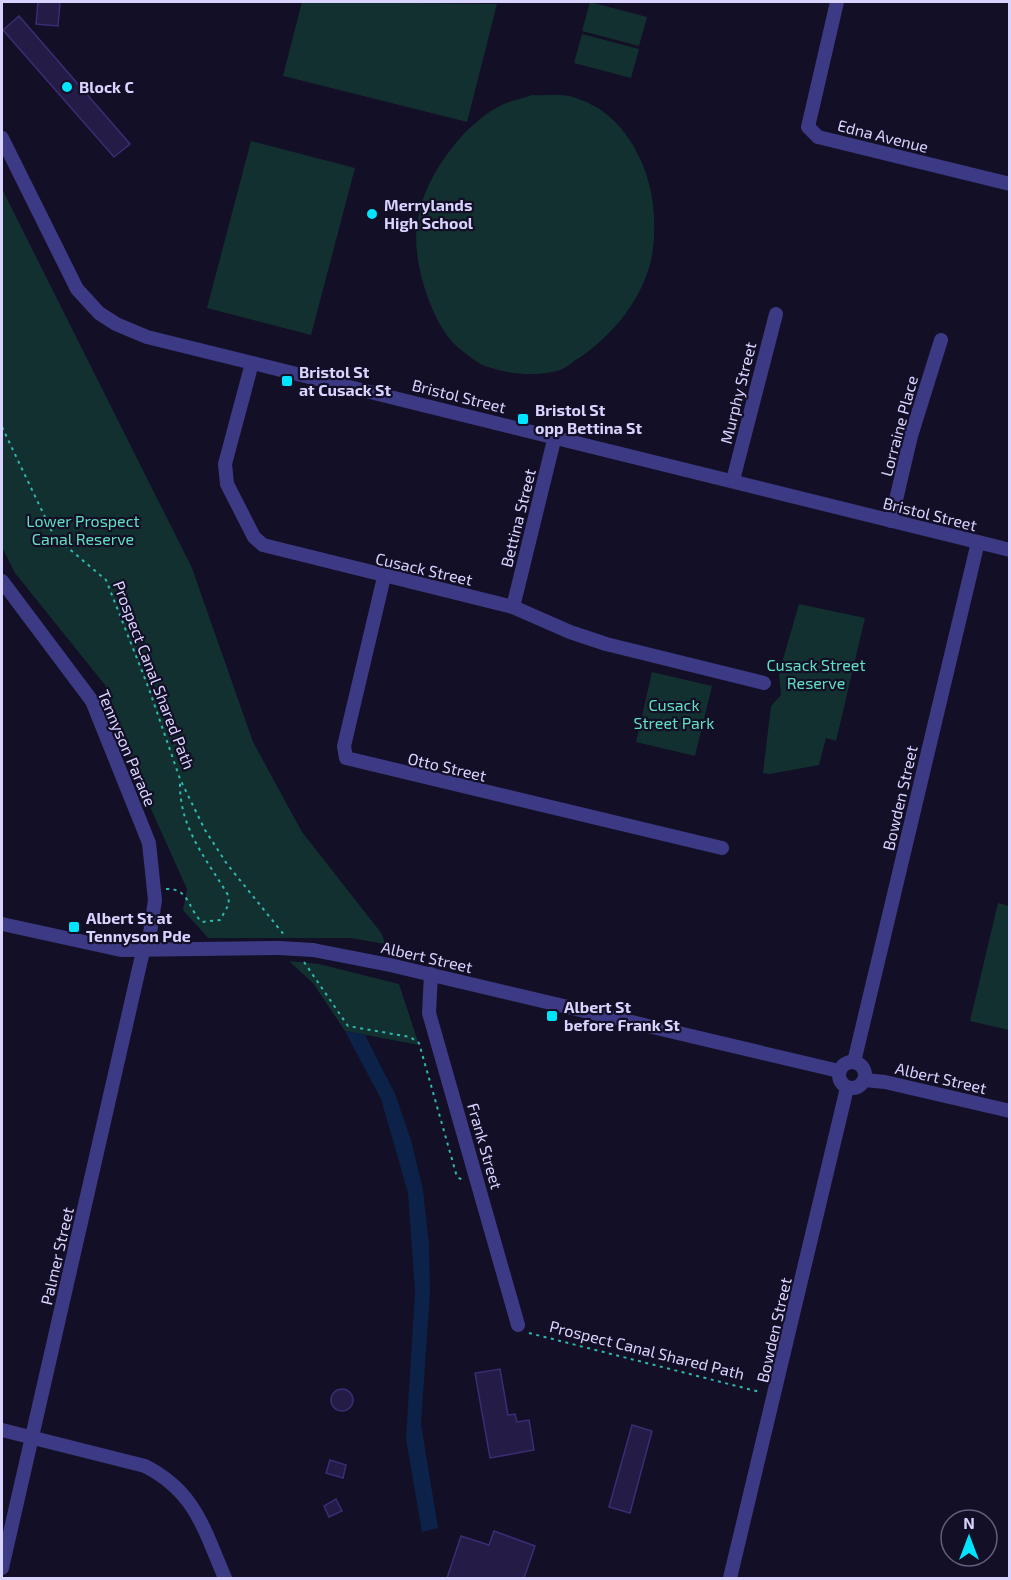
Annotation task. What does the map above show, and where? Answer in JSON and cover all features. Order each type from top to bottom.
[{"type":"street","name":"Edna Avenue","points":[[837,2],[808,127],[811,133],[818,137],[1010,184]]},
{"type":"street","name":"Bristol Street","points":[[2,138],[77,288],[99,313],[116,324],[147,336],[252,363],[1010,550]]},
{"type":"street","name":"Murphy Street","points":[[733,480],[776,314]]},
{"type":"street","name":"Lorraine Place","points":[[891,521],[911,436],[941,340]]},
{"type":"street","name":"Cusack Street","points":[[252,363],[225,464],[227,484],[254,537],[263,545],[384,577],[513,607],[570,632],[606,644],[764,683]]},
{"type":"street","name":"Bettina Street","points":[[513,607],[555,436]]},
{"type":"street","name":"Bowden Street","points":[[854,1062],[978,542]]},
{"type":"street","name":"Otto Street","points":[[384,577],[344,746],[346,758],[722,849]]},
{"type":"street","name":"Tennyson Parade","points":[[2,581],[92,701],[149,843],[155,889],[149,940],[143,951]]},
{"type":"street","name":"Albert Street","points":[[2,924],[110,948],[143,951],[279,948],[313,950],[431,974],[839,1071]]},
{"type":"street","name":"Palmer Street","points":[[2,1569],[143,951]]},
{"type":"street","name":"Frank Street","points":[[431,974],[429,1012],[518,1325]]},
{"type":"street","points":[[854,1062],[862,1066],[865,1080],[858,1088],[847,1088],[841,1083],[839,1071],[845,1064],[854,1062]]},
{"type":"street","name":"Albert Street","points":[[865,1080],[885,1082],[1010,1111]]},
{"type":"street","name":"Bowden Street","points":[[730,1578],[847,1088]]},
{"type":"street","points":[[2,1430],[145,1466],[160,1474],[194,1506],[225,1578]]},
{"type":"path","name":"Prospect Canal Shared Path","points":[[2,427],[54,536],[106,580],[190,803],[227,864],[284,934]]},
{"type":"path","points":[[155,889],[174,889],[188,897],[194,915],[202,922],[220,920],[229,904],[228,895],[196,847],[185,822],[179,803],[180,779]]},
{"type":"path","points":[[305,964],[348,1026],[410,1037],[419,1043],[457,1177],[480,1189]]},
{"type":"path","name":"Prospect Canal Shared Path","points":[[518,1325],[522,1331],[760,1390],[758,1401]]},
{"type":"green space","points":[[302,2],[497,4],[467,122],[283,76]]},
{"type":"green space","points":[[590,2],[647,17],[639,46],[582,31]]},
{"type":"green space","points":[[582,34],[639,49],[631,78],[574,63]]},
{"type":"green space","points":[[532,95],[564,95],[580,99],[599,109],[622,129],[634,147],[645,171],[652,196],[654,222],[650,265],[637,296],[617,325],[565,368],[552,372],[524,374],[485,366],[452,342],[438,321],[428,298],[420,269],[416,238],[418,218],[428,186],[458,140],[484,116],[498,107]]},
{"type":"green space","points":[[251,141],[355,168],[311,335],[207,308]]},
{"type":"green space","name":"Lower Prospect Canal Reserve","points":[[2,189],[192,568],[253,742],[302,832],[382,934],[385,944],[351,938],[208,938],[183,910],[187,889],[137,778],[105,685],[15,573],[2,547]]},
{"type":"green space","name":"Cusack Street Reserve","points":[[799,604],[865,618],[836,741],[826,738],[819,765],[770,774],[763,773],[771,706],[781,695],[779,673]]},
{"type":"green space","name":"Cusack Street Park","points":[[652,672],[712,686],[695,756],[636,742]]},
{"type":"green space","points":[[998,903],[1009,906],[1009,1030],[970,1021]]},
{"type":"green space","points":[[289,961],[319,964],[399,984],[419,1045],[345,1031],[313,983]]},
{"type":"water","points":[[345,1031],[365,1035],[395,1094],[411,1140],[423,1190],[429,1245],[430,1292],[421,1424],[438,1528],[422,1532],[406,1439],[415,1291],[408,1193],[381,1099]]},
{"type":"building","points":[[38,2],[60,2],[58,26],[36,24]]},
{"type":"building","name":"Block C","points":[[19,16],[130,144],[114,157],[3,30]]},
{"type":"building","points":[[500,1369],[508,1415],[515,1414],[517,1422],[529,1420],[534,1450],[490,1458],[475,1373]]},
{"type":"building","points":[[342,1389],[350,1392],[353,1400],[350,1408],[342,1411],[334,1408],[331,1400],[334,1392]]},
{"type":"building","points":[[632,1425],[652,1431],[630,1513],[609,1507]]},
{"type":"building","points":[[330,1460],[346,1465],[343,1478],[326,1473]]},
{"type":"building","points":[[336,1499],[342,1511],[329,1517],[324,1506]]},
{"type":"building","points":[[494,1531],[535,1546],[524,1578],[447,1578],[461,1536],[489,1545]]},
{"type":"place","name":"Block C","points":[[67,87]]},
{"type":"place","name":"Merrylands High School","points":[[372,214]]},
{"type":"place","name":"Bristol St at Cusack St","points":[[287,381]]},
{"type":"place","name":"Bristol St opp Bettina St","points":[[523,419]]},
{"type":"place","name":"Albert St at Tennyson Pde","points":[[74,927]]},
{"type":"place","name":"Albert St before Frank St","points":[[552,1016]]}]
